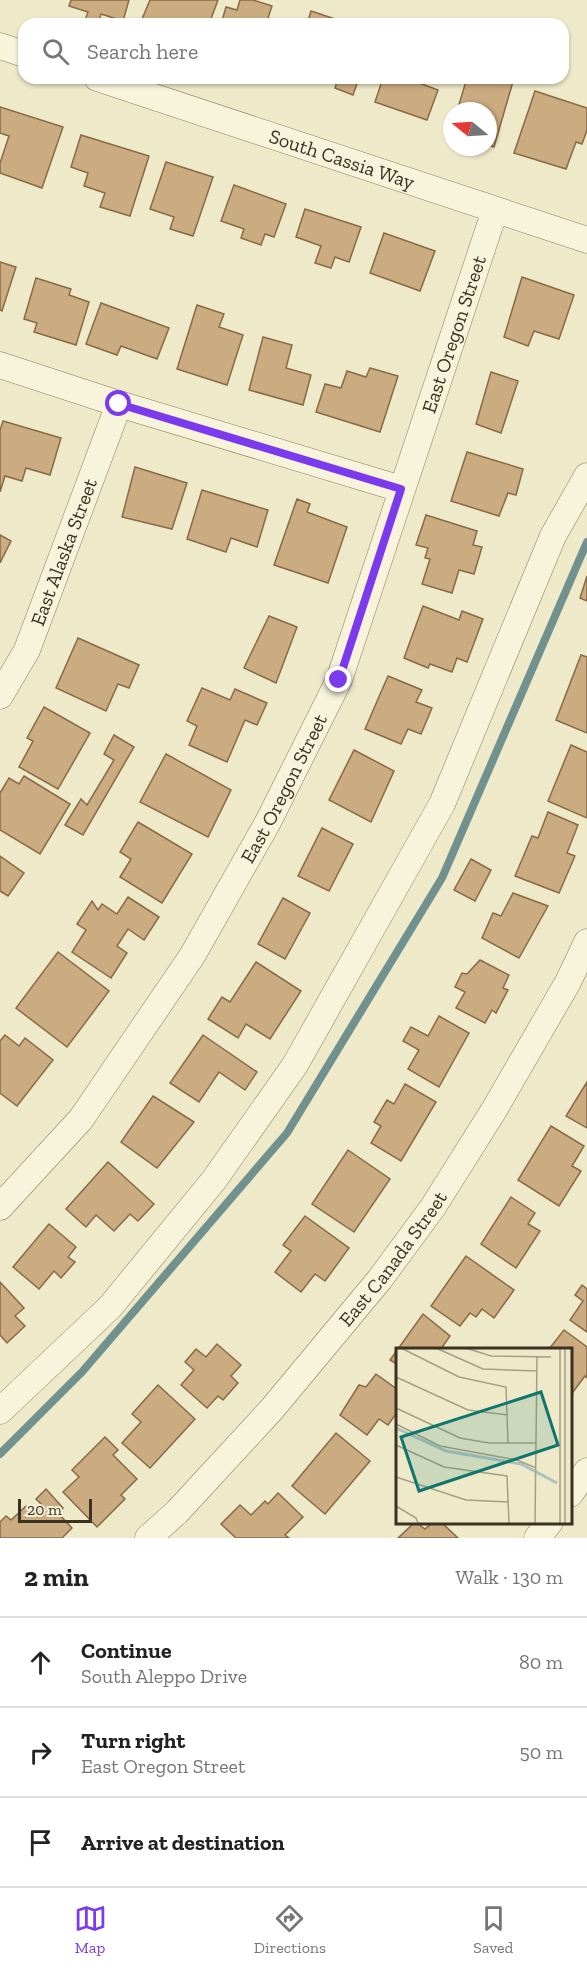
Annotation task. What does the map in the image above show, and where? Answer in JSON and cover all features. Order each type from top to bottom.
[{"type":"street","points":[[0,46],[18,52]]},
{"type":"street","name":"South Cassia Way","points":[[115,84],[587,240]]},
{"type":"street","name":"East Oregon Street","points":[[0,1207],[81,1119],[192,956],[268,822],[339,680],[495,210]]},
{"type":"street","points":[[0,365],[119,404],[401,489]]},
{"type":"street","name":"East Alaska Street","points":[[0,696],[27,650],[119,404]]},
{"type":"street","points":[[0,1410],[110,1308],[214,1180],[295,1065],[442,804],[553,536],[587,476]]},
{"type":"street","name":"East Canada Street","points":[[148,1538],[177,1512],[272,1409],[380,1279],[433,1207],[568,982],[587,942]]},
{"type":"street","points":[[572,1491],[587,1471]]},
{"type":"street","points":[[537,1538],[548,1523]]},
{"type":"building","points":[[71,0],[129,0],[124,18],[101,14],[100,18],[86,18],[88,12],[69,6]]},
{"type":"building","points":[[150,0],[218,0],[211,18],[142,18]]},
{"type":"building","points":[[240,0],[253,0],[272,6],[268,18],[223,18],[226,7],[237,10]]},
{"type":"building","points":[[311,11],[332,18],[309,18]]},
{"type":"building","points":[[336,84],[357,84],[353,95],[335,88]]},
{"type":"building","points":[[381,84],[422,84],[438,90],[427,120],[375,102]]},
{"type":"building","points":[[465,84],[512,84],[497,137],[497,102],[460,102]]},
{"type":"building","points":[[535,91],[587,108],[587,130],[582,144],[576,142],[566,169],[514,153]]},
{"type":"building","points":[[0,107],[63,127],[42,188],[0,173],[0,163],[9,136],[0,133]]},
{"type":"building","points":[[81,135],[149,156],[130,216],[100,207],[105,193],[84,186],[88,173],[71,167]]},
{"type":"building","points":[[166,162],[213,177],[193,236],[170,229],[174,217],[150,209]]},
{"type":"building","points":[[234,185],[286,204],[274,237],[265,234],[261,245],[241,238],[244,229],[221,221]]},
{"type":"building","points":[[305,209],[361,227],[349,262],[335,257],[331,268],[315,263],[321,246],[296,237]]},
{"type":"building","points":[[384,233],[435,251],[420,291],[370,273]]},
{"type":"building","points":[[0,262],[16,267],[2,311],[0,310]]},
{"type":"building","points":[[522,277],[574,295],[559,339],[534,331],[528,346],[504,337]]},
{"type":"building","points":[[36,278],[71,289],[69,295],[89,302],[76,345],[34,332],[37,323],[24,319]]},
{"type":"building","points":[[101,303],[169,328],[157,359],[121,346],[117,355],[86,344]]},
{"type":"building","points":[[197,305],[224,314],[219,327],[243,335],[227,385],[177,369]]},
{"type":"building","points":[[263,337],[292,345],[286,368],[311,375],[303,405],[249,390]]},
{"type":"building","points":[[370,368],[398,376],[380,432],[316,412],[325,384],[341,388],[347,371],[366,377]]},
{"type":"building","points":[[491,372],[518,381],[501,433],[476,424]]},
{"type":"building","points":[[3,421],[61,438],[50,475],[26,468],[22,481],[5,476],[0,492],[0,430]]},
{"type":"building","points":[[467,452],[523,469],[516,495],[508,493],[499,516],[451,501]]},
{"type":"building","points":[[135,467],[187,483],[172,529],[122,517]]},
{"type":"building","points":[[202,490],[268,510],[257,547],[231,538],[226,552],[187,539]]},
{"type":"building","points":[[297,499],[310,504],[307,512],[347,527],[328,583],[274,565]]},
{"type":"building","points":[[426,515],[477,531],[473,545],[482,547],[474,574],[459,570],[452,593],[422,584],[430,559],[425,558],[428,548],[416,545]]},
{"type":"building","points":[[0,535],[11,541],[0,563]]},
{"type":"building","points":[[587,576],[587,601],[580,598]]},
{"type":"building","points":[[423,606],[459,620],[462,611],[483,619],[467,662],[457,658],[452,672],[430,664],[428,668],[404,658]]},
{"type":"building","points":[[269,616],[297,627],[276,683],[244,668]]},
{"type":"building","points":[[78,638],[139,665],[129,688],[118,684],[106,711],[56,688]]},
{"type":"building","points":[[581,655],[587,657],[587,733],[556,720]]},
{"type":"building","points":[[388,676],[422,690],[416,702],[432,708],[421,734],[408,729],[401,744],[365,729]]},
{"type":"building","points":[[202,688],[230,700],[235,689],[267,703],[257,725],[245,720],[227,762],[189,745],[197,726],[187,721]]},
{"type":"building","points":[[44,707],[90,733],[58,789],[19,767],[33,741],[27,738]]},
{"type":"building","points":[[114,735],[134,747],[83,835],[65,825],[81,799],[87,805],[114,760],[104,754]]},
{"type":"building","points":[[571,745],[587,752],[587,818],[548,801]]},
{"type":"building","points":[[354,750],[394,771],[371,822],[329,800]]},
{"type":"building","points":[[166,754],[231,790],[208,837],[140,802]]},
{"type":"building","points":[[24,776],[70,804],[40,854],[0,830],[0,793],[9,778],[19,784]]},
{"type":"building","points":[[548,812],[578,825],[567,853],[575,856],[559,893],[515,876],[532,836],[538,838]]},
{"type":"building","points":[[138,822],[192,854],[162,903],[120,877],[131,859],[120,852]]},
{"type":"building","points":[[322,828],[353,844],[329,891],[298,876]]},
{"type":"building","points":[[0,856],[24,873],[8,896],[0,891]]},
{"type":"building","points":[[471,859],[491,870],[475,901],[454,890]]},
{"type":"building","points":[[513,893],[548,906],[519,958],[482,938],[493,913],[501,916]]},
{"type":"building","points":[[128,897],[159,917],[144,940],[128,929],[117,946],[127,953],[111,978],[72,952],[86,930],[77,924],[92,901],[98,910],[102,904],[117,914]]},
{"type":"building","points":[[283,898],[310,913],[285,959],[258,944]]},
{"type":"building","points":[[58,952],[109,991],[67,1047],[16,1008]]},
{"type":"building","points":[[480,960],[509,975],[503,988],[508,990],[496,1013],[492,1010],[485,1023],[456,1008],[465,992],[455,987],[462,973],[467,974]]},
{"type":"building","points":[[256,962],[301,991],[270,1039],[246,1024],[238,1038],[208,1019],[222,997],[230,1002]]},
{"type":"building","points":[[439,1016],[469,1033],[439,1087],[408,1069],[419,1050],[403,1041],[411,1027],[428,1036]]},
{"type":"building","points":[[5,1035],[19,1046],[25,1038],[53,1060],[17,1106],[0,1093],[0,1041]]},
{"type":"building","points":[[203,1035],[257,1072],[245,1090],[219,1072],[199,1102],[170,1083]]},
{"type":"building","points":[[587,1082],[587,1128],[566,1116]]},
{"type":"building","points":[[405,1084],[436,1102],[401,1161],[371,1143],[381,1126],[374,1122],[387,1100],[394,1104]]},
{"type":"building","points":[[153,1096],[194,1122],[157,1168],[121,1142]]},
{"type":"building","points":[[551,1126],[584,1146],[572,1166],[581,1171],[559,1206],[518,1180]]},
{"type":"building","points":[[348,1150],[390,1179],[354,1232],[312,1204]]},
{"type":"building","points":[[108,1162],[154,1204],[138,1221],[130,1214],[114,1231],[96,1215],[86,1227],[66,1209]]},
{"type":"building","points":[[511,1197],[535,1213],[528,1224],[540,1231],[516,1268],[481,1244]]},
{"type":"building","points":[[305,1216],[349,1248],[325,1281],[315,1274],[301,1292],[275,1272],[291,1251],[283,1245]]},
{"type":"building","points":[[49,1224],[76,1247],[68,1257],[75,1262],[61,1278],[54,1271],[39,1289],[13,1267]]},
{"type":"building","points":[[466,1256],[514,1290],[494,1318],[482,1309],[476,1317],[470,1313],[460,1326],[431,1306]]},
{"type":"building","points":[[0,1282],[24,1308],[15,1316],[25,1326],[7,1343],[0,1335]]},
{"type":"building","points":[[582,1285],[587,1289],[587,1332],[570,1320],[583,1301],[575,1295]]},
{"type":"building","points":[[423,1314],[450,1336],[442,1348],[399,1348]]},
{"type":"building","points":[[564,1330],[587,1347],[587,1378],[585,1376],[572,1393],[572,1348],[550,1348]]},
{"type":"building","points":[[217,1344],[241,1365],[231,1376],[238,1383],[223,1400],[218,1396],[207,1408],[181,1385],[194,1370],[185,1362],[196,1349],[206,1357]]},
{"type":"building","points":[[396,1352],[396,1364],[390,1360]]},
{"type":"building","points":[[376,1374],[396,1389],[396,1414],[388,1425],[379,1419],[367,1435],[340,1415],[359,1385],[366,1387]]},
{"type":"building","points":[[158,1385],[195,1419],[150,1468],[122,1443],[141,1422],[132,1414]]},
{"type":"building","points":[[336,1433],[370,1461],[325,1514],[292,1486]]},
{"type":"building","points":[[105,1437],[118,1450],[113,1455],[137,1479],[121,1495],[125,1499],[97,1527],[63,1492],[79,1477],[72,1470]]},
{"type":"building","points":[[46,1489],[63,1508],[58,1513],[72,1528],[62,1538],[0,1538],[0,1522],[6,1516],[11,1520],[26,1506],[33,1513],[42,1505],[36,1499]]},
{"type":"building","points":[[278,1493],[303,1517],[285,1535],[289,1538],[236,1538],[221,1524],[240,1505],[251,1515],[265,1501],[268,1504]]},
{"type":"building","points":[[414,1523],[425,1529],[432,1523],[442,1523],[458,1538],[398,1538]]},
{"type":"waterway","points":[[0,1454],[82,1372],[287,1133],[442,878],[587,542]]},
{"type":"route","points":[[119,404],[401,489],[339,680]]}]
